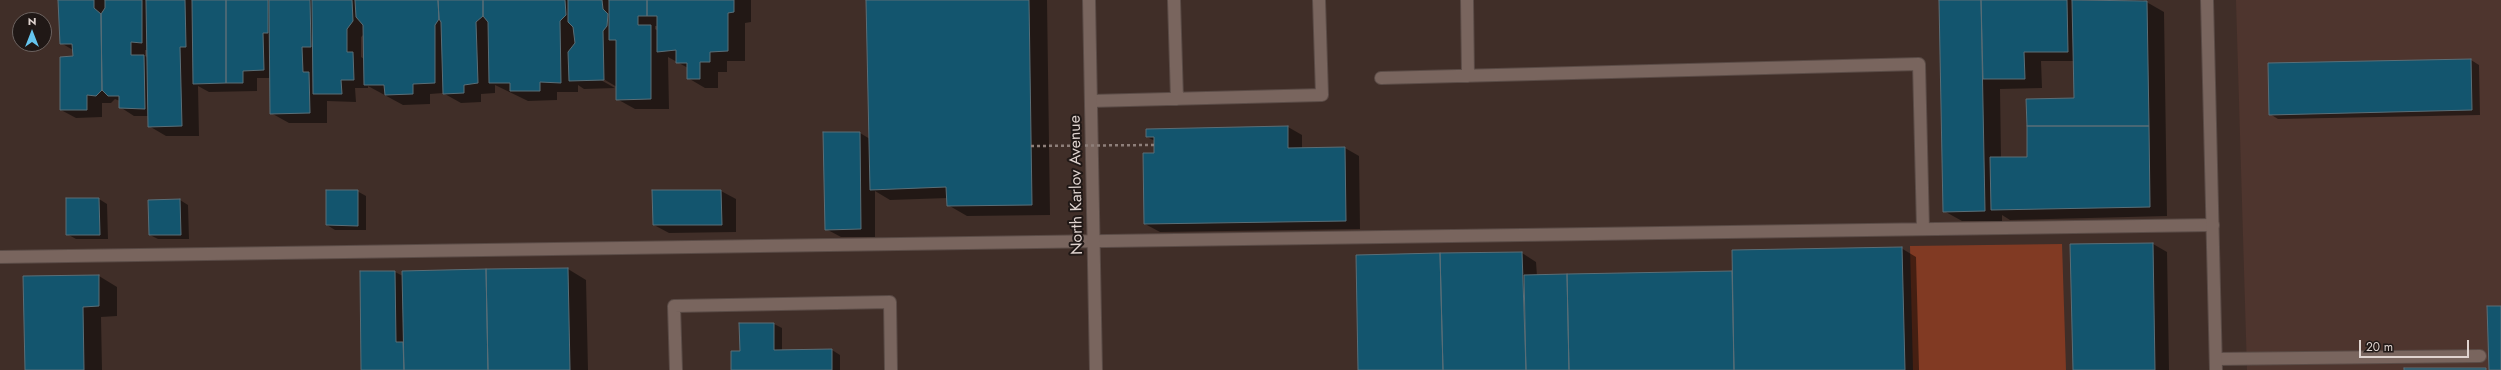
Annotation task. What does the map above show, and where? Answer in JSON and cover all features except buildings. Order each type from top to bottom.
[{"type":"street","name":"North Karlov Avenue","points":[[1089,0],[1096,370]]},
{"type":"street","points":[[1174,0],[1177,99]]},
{"type":"street","points":[[1091,101],[1322,95],[1319,0]]},
{"type":"street","points":[[1467,0],[1468,76]]},
{"type":"street","points":[[2207,0],[2216,365],[2480,356]]},
{"type":"street","points":[[1381,78],[1919,64],[1923,229]]},
{"type":"street","points":[[0,257],[2213,225]]},
{"type":"street","points":[[676,370],[674,306],[890,302],[891,370]]},
{"type":"path","points":[[1031,146],[1154,145]]},
{"type":"shaded area","points":[[2236,0],[2501,0],[2501,370],[2247,370]]},
{"type":"shaded area","points":[[2062,244],[2066,370],[1913,370],[1910,246]]}]
